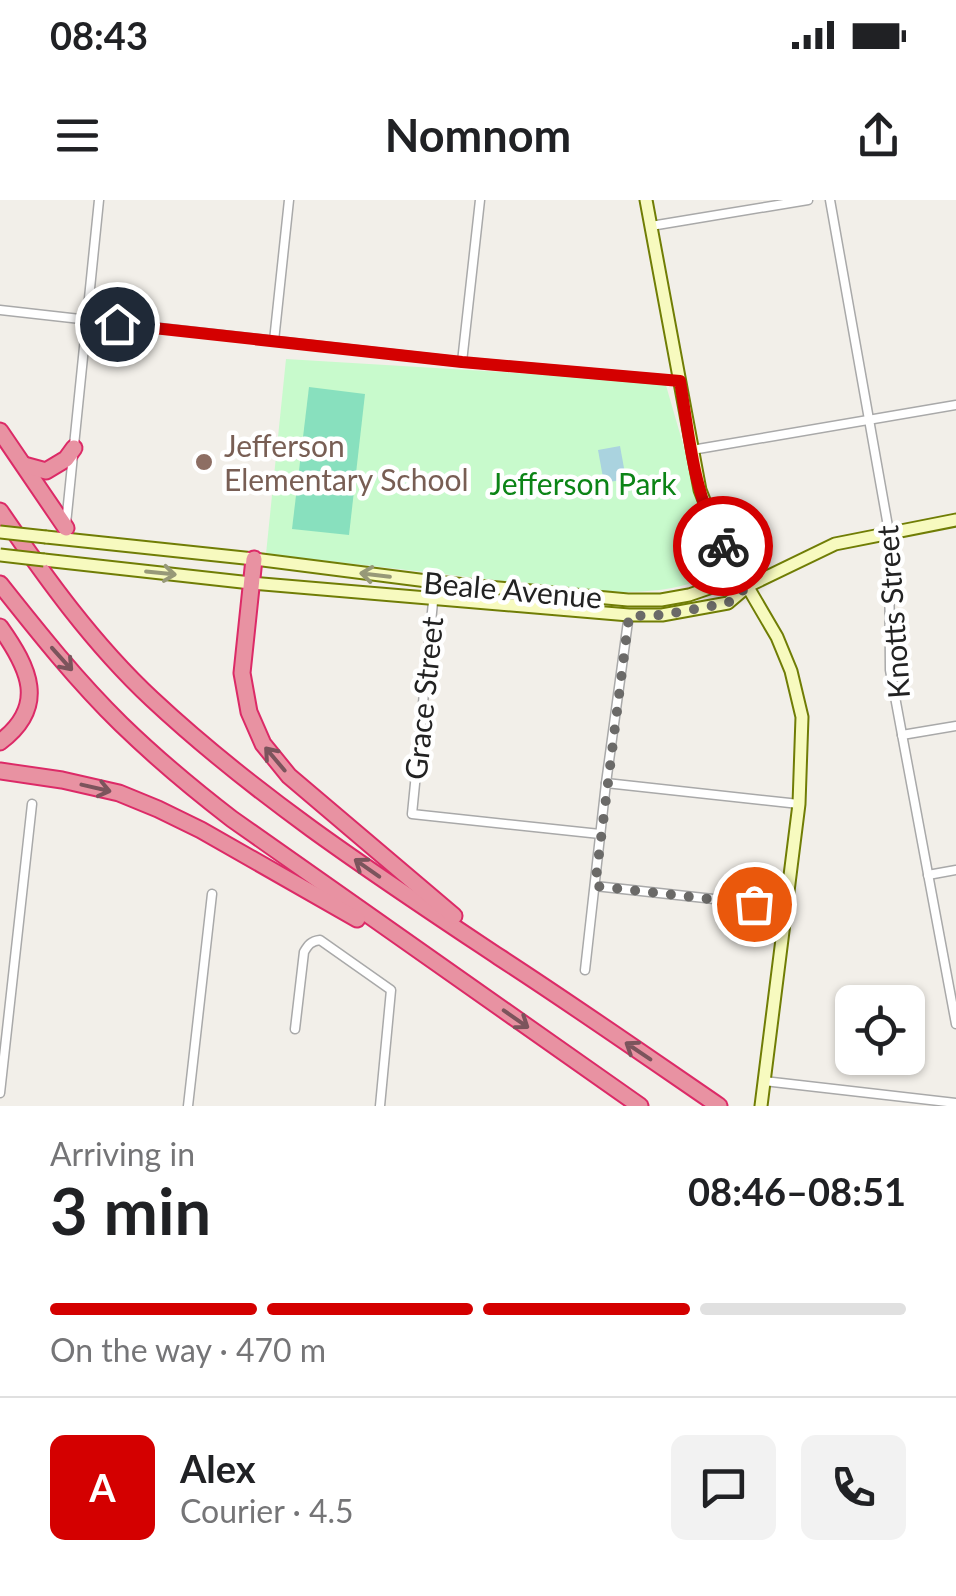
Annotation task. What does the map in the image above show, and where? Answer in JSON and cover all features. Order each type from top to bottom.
[{"type":"highway","points":[[0,432],[66,533]]},
{"type":"highway","points":[[24,465],[46,471],[66,460],[74,448]]},
{"type":"highway","points":[[0,511],[46,578],[150,697],[214,754],[289,814],[719,1106]]},
{"type":"highway","points":[[254,559],[242,674],[249,712],[262,744],[289,776],[506,961]]},
{"type":"highway","points":[[0,584],[119,722],[232,819],[640,1106]]},
{"type":"highway","points":[[0,627],[19,653],[30,687],[24,716],[0,742]]},
{"type":"highway","points":[[0,770],[119,793],[158,809],[436,963]]},
{"type":"main road","points":[[646,200],[700,490],[718,536],[778,637],[802,717],[798,804],[761,1106]]},
{"type":"main road","points":[[748,586],[835,544],[956,520]]},
{"type":"main road","name":"Beale Avenue","points":[[0,532],[46,537],[66,533],[435,582],[628,600],[661,600],[724,583],[748,586]]},
{"type":"main road","points":[[64,562],[66,533]]},
{"type":"main road","name":"Beale Avenue","points":[[0,556],[629,616],[678,613],[728,603],[748,586]]},
{"type":"street","points":[[66,533],[98,200]]},
{"type":"street","points":[[274,341],[289,200]]},
{"type":"street","points":[[462,362],[480,200]]},
{"type":"street","points":[[651,226],[808,200]]},
{"type":"street","name":"Knotts Street","points":[[830,200],[889,532],[888,650],[956,1024]]},
{"type":"street","points":[[0,310],[462,362],[680,381]]},
{"type":"street","points":[[692,450],[956,404]]},
{"type":"street","name":"Grace Street","points":[[435,582],[412,814],[600,834]]},
{"type":"street","points":[[586,970],[628,600]]},
{"type":"street","points":[[902,735],[956,726]]},
{"type":"street","points":[[606,782],[798,804]]},
{"type":"street","points":[[0,1094],[32,804]]},
{"type":"street","points":[[928,876],[956,870]]},
{"type":"street","points":[[595,886],[786,907]]},
{"type":"street","points":[[188,1106],[212,894]]},
{"type":"street","points":[[295,1030],[304,952],[314,941],[320,940],[391,990],[380,1106]]},
{"type":"street","points":[[764,1081],[953,1104]]},
{"type":"green space","name":"Jefferson Park","points":[[286,359],[665,382],[716,569],[679,587],[608,593],[266,554]]},
{"type":"green space","points":[[309,387],[365,394],[349,535],[292,529]]},
{"type":"water","points":[[620,446],[626,479],[604,483],[598,450]]},
{"type":"way so far","points":[[723,546],[748,586],[728,603],[694,611],[629,616],[595,886],[754,904]]},
{"type":"place","name":"Jefferson Elementary School","points":[[204,462]]},
{"type":"route","points":[[117,324],[462,362],[680,381],[700,490],[723,546]]}]
